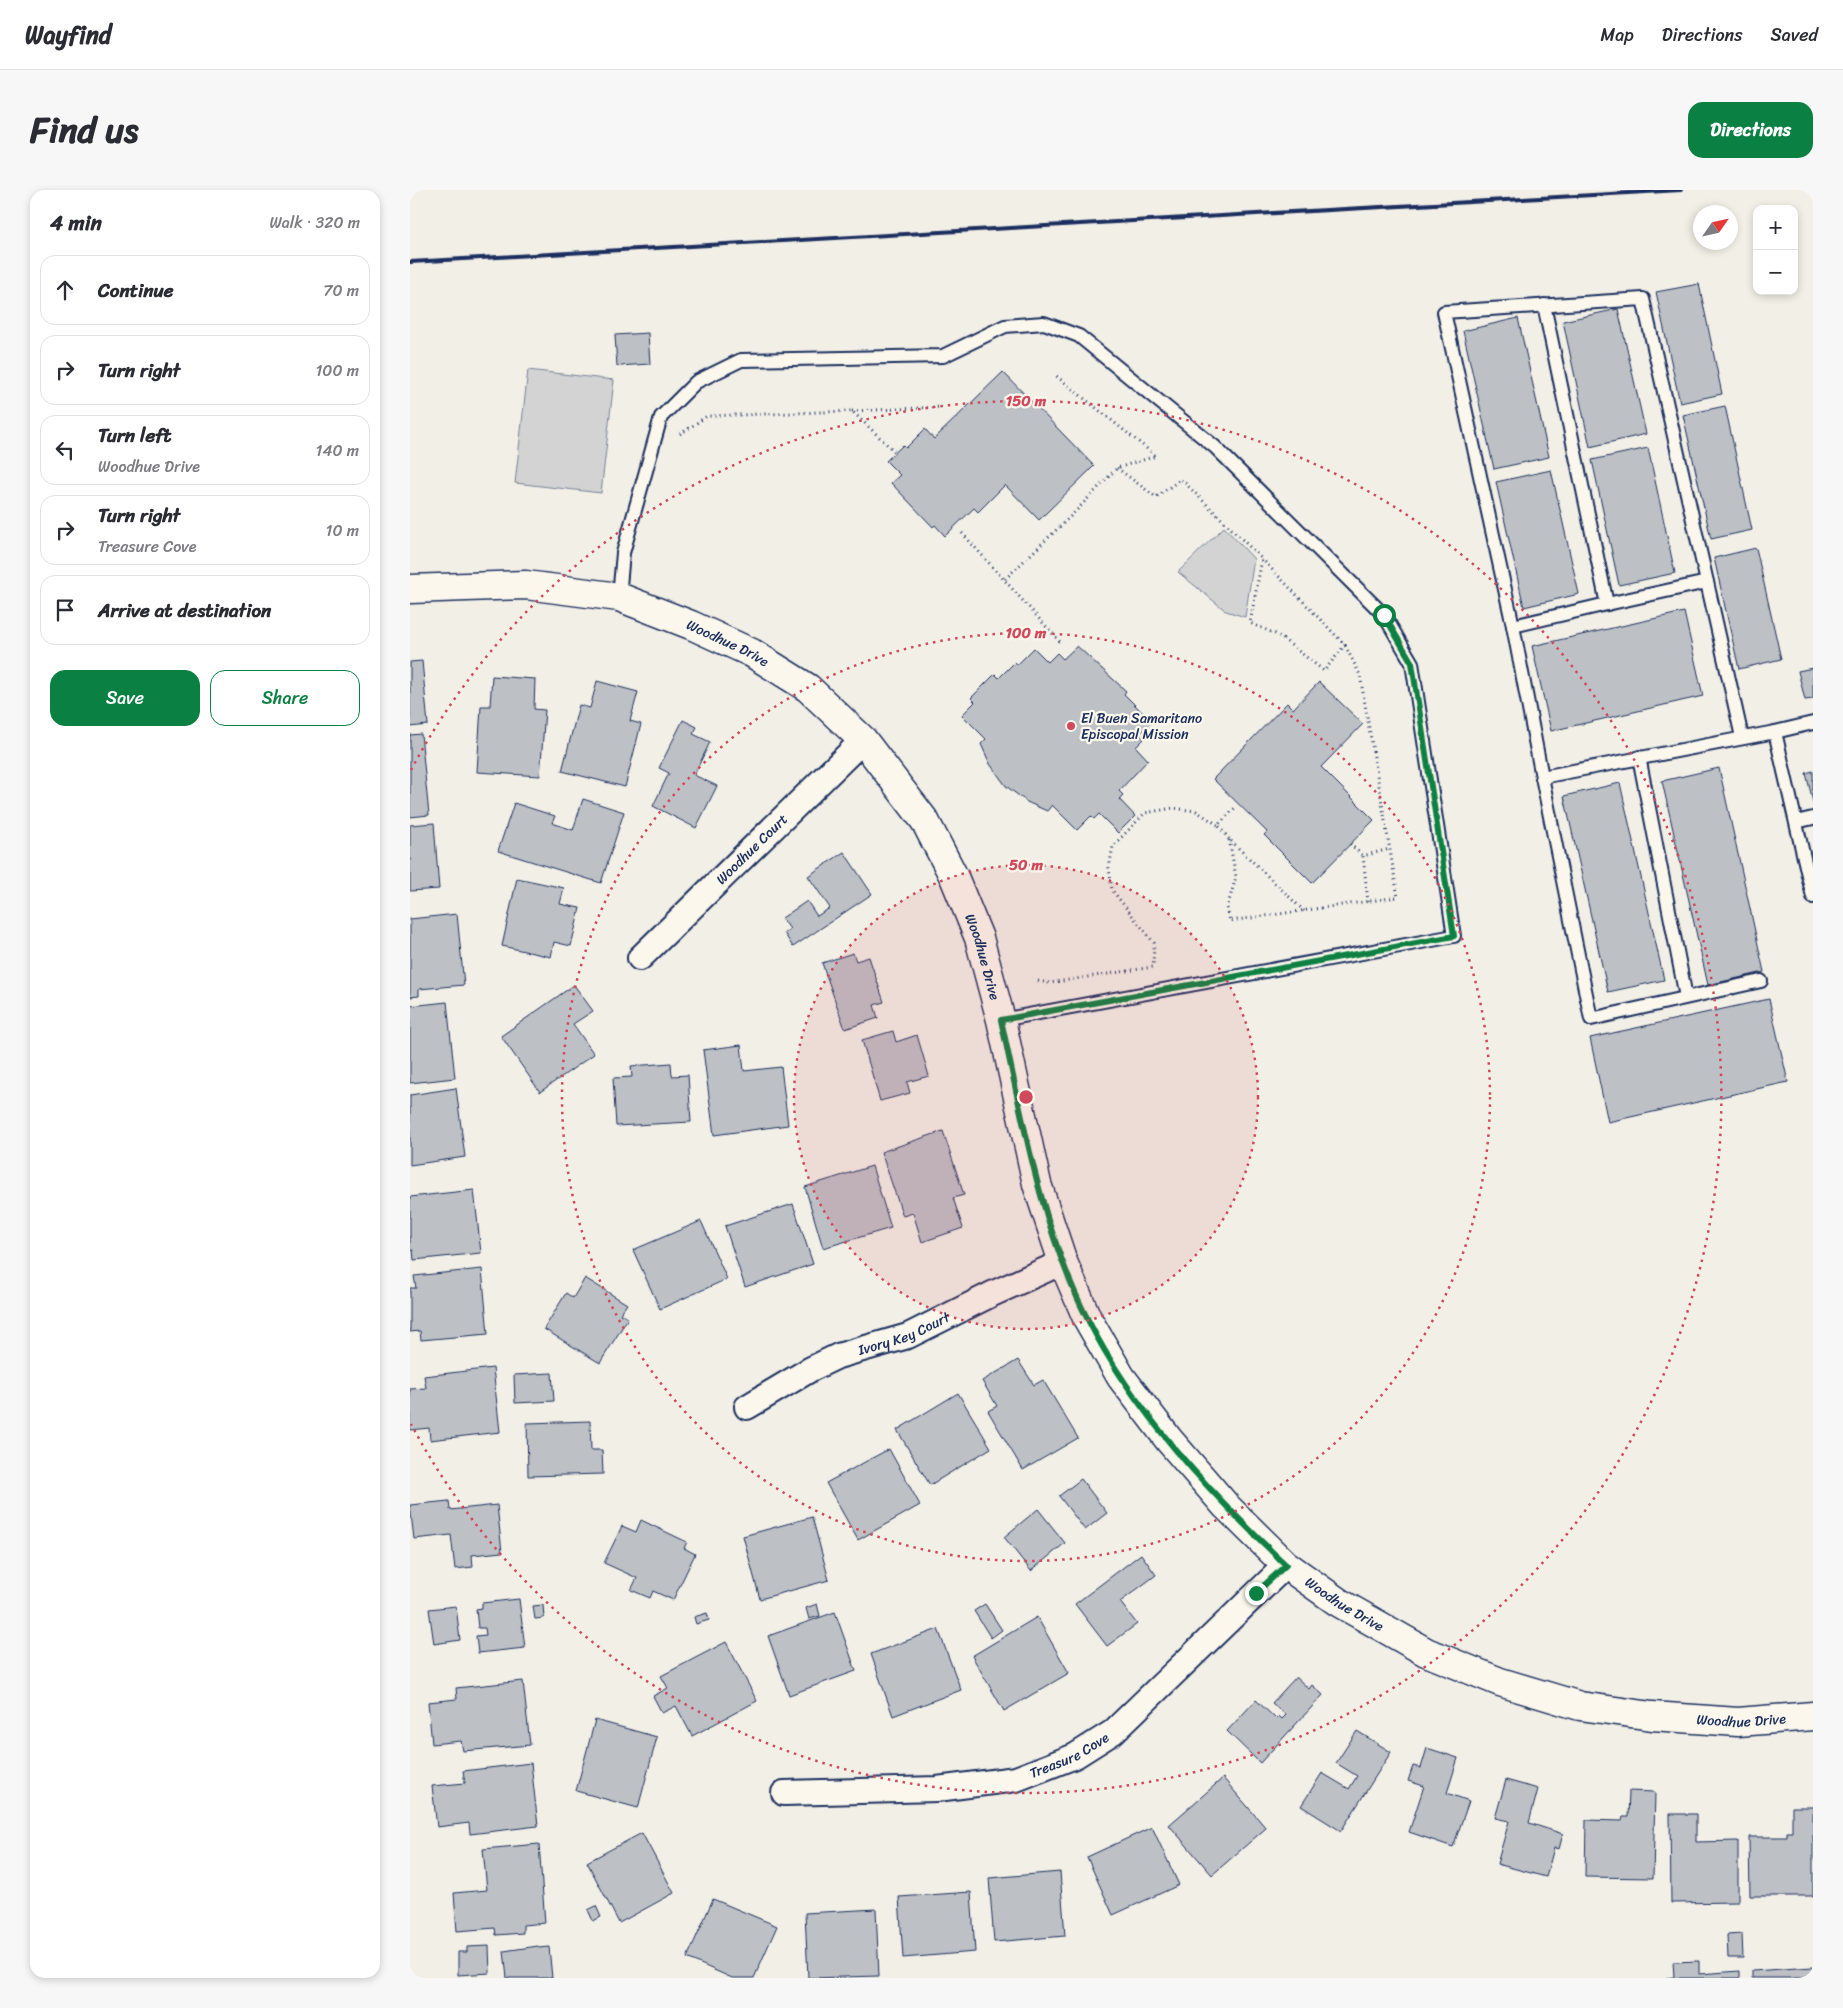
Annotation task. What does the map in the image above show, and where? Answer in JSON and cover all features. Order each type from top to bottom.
[{"type":"street","name":"Woodhue Drive","points":[[410,589],[526,585],[619,597],[691,624],[752,654],[808,688],[863,740],[925,821],[954,877],[979,938],[1001,1020],[1037,1184],[1063,1262],[1087,1318],[1121,1377],[1169,1440],[1226,1506],[1286,1565],[1338,1602],[1426,1652],[1500,1682],[1580,1706],[1652,1716],[1738,1722],[1813,1716]]},
{"type":"street","name":"Woodhue Court","points":[[640,958],[863,740]]},
{"type":"street","name":"Ivory Key Court","points":[[747,1407],[811,1369],[838,1356],[908,1336],[992,1294],[1063,1262]]},
{"type":"street","name":"Treasure Cove","points":[[784,1793],[938,1789],[1016,1779],[1075,1756],[1113,1732],[1286,1565]]},
{"type":"lane","points":[[1742,737],[1643,300],[1444,312],[1513,626],[1590,1019],[1761,981]]},
{"type":"lane","points":[[1544,305],[1607,604]]},
{"type":"lane","points":[[619,597],[623,553],[661,417],[696,382],[741,360],[943,356],[1005,326],[1044,323],[1079,336],[1215,447],[1384,615],[1412,663],[1454,936],[1001,1020]]},
{"type":"lane","points":[[1513,626],[1707,582]]},
{"type":"lane","points":[[1542,777],[1813,723]]},
{"type":"lane","points":[[1775,732],[1813,897]]},
{"type":"lane","points":[[1639,757],[1686,998]]},
{"type":"lane","points":[[1796,822],[1813,818]]},
{"type":"path","points":[[1005,580],[1118,468],[1156,456],[1055,375]]},
{"type":"path","points":[[679,435],[707,416],[942,407]]},
{"type":"path","points":[[852,411],[895,452]]},
{"type":"path","points":[[1118,468],[1156,497],[1182,479],[1345,644],[1360,674],[1398,897],[1230,922],[1227,908],[1236,878],[1229,839]]},
{"type":"path","points":[[962,533],[1061,643]]},
{"type":"path","points":[[1262,559],[1250,623],[1278,635],[1324,671],[1345,644]]},
{"type":"path","points":[[1038,981],[1049,983],[1153,967],[1154,944],[1112,890],[1109,868],[1112,846],[1146,813],[1173,808],[1196,811],[1218,825],[1229,839],[1304,911]]},
{"type":"path","points":[[1218,825],[1235,808]]},
{"type":"path","points":[[1350,844],[1363,856],[1368,902]]},
{"type":"path","points":[[1363,856],[1390,849]]},
{"type":"shaded area","points":[[528,370],[614,380],[601,493],[515,483]]},
{"type":"shaded area","points":[[1224,527],[1254,559],[1245,617],[1226,611],[1178,572]]},
{"type":"building","points":[[1699,284],[1722,394],[1680,403],[1656,292]]},
{"type":"building","points":[[1618,309],[1646,434],[1590,447],[1563,321]]},
{"type":"building","points":[[1518,318],[1549,457],[1494,469],[1463,331]]},
{"type":"building","points":[[648,333],[650,364],[617,366],[615,335]]},
{"type":"building","points":[[1003,372],[1094,466],[1039,520],[1005,485],[978,512],[974,508],[945,536],[935,525],[933,527],[891,483],[900,475],[886,461],[903,445],[906,448],[925,429],[934,439]]},
{"type":"building","points":[[1725,406],[1752,530],[1711,539],[1683,415]]},
{"type":"building","points":[[1648,448],[1675,573],[1619,585],[1592,460]]},
{"type":"building","points":[[1551,470],[1579,594],[1524,607],[1496,482]]},
{"type":"building","points":[[1756,548],[1781,659],[1739,669],[1714,558]]},
{"type":"building","points":[[1684,612],[1703,696],[1551,731],[1532,646]]},
{"type":"building","points":[[1077,646],[1126,691],[1124,694],[1152,722],[1140,734],[1144,739],[1136,747],[1148,760],[1119,791],[1123,795],[1119,799],[1135,816],[1118,833],[1099,814],[1094,819],[1091,816],[1077,830],[1052,805],[1047,811],[1027,802],[1006,786],[990,764],[981,744],[986,739],[962,715],[975,702],[971,698],[995,674],[999,678],[1015,662],[1017,665],[1034,648],[1048,662],[1057,653],[1063,659]]},
{"type":"building","points":[[422,661],[428,725],[410,727],[410,662]]},
{"type":"building","points":[[1813,668],[1813,699],[1805,700],[1798,671]]},
{"type":"building","points":[[492,676],[535,679],[534,709],[545,710],[540,776],[477,772],[481,706],[490,706]]},
{"type":"building","points":[[597,681],[638,692],[630,721],[641,724],[625,787],[562,771],[579,705],[590,708]]},
{"type":"building","points":[[1319,682],[1363,724],[1321,767],[1374,820],[1312,883],[1264,835],[1267,832],[1213,779],[1287,703],[1293,709]]},
{"type":"building","points":[[683,720],[697,727],[693,734],[710,742],[694,775],[717,786],[696,828],[653,806],[669,773],[659,768]]},
{"type":"building","points":[[421,734],[429,815],[410,817],[410,735]]},
{"type":"building","points":[[1719,768],[1764,972],[1708,985],[1662,781]]},
{"type":"building","points":[[1813,771],[1813,802],[1806,773]]},
{"type":"building","points":[[1620,783],[1664,980],[1608,992],[1564,796]]},
{"type":"building","points":[[583,799],[624,812],[601,883],[498,851],[514,803],[555,816],[552,823],[573,830]]},
{"type":"building","points":[[434,823],[439,889],[410,891],[410,825]]},
{"type":"building","points":[[844,852],[872,894],[793,947],[784,933],[790,929],[782,918],[807,901],[817,916],[830,908],[808,876]]},
{"type":"building","points":[[517,878],[564,888],[560,904],[580,908],[571,946],[554,942],[551,957],[502,946]]},
{"type":"building","points":[[457,914],[464,985],[419,989],[419,996],[410,997],[410,919]]},
{"type":"building","points":[[853,953],[856,961],[869,957],[884,1002],[874,1005],[878,1018],[845,1029],[822,963]]},
{"type":"building","points":[[574,985],[593,1011],[573,1024],[594,1054],[540,1092],[501,1036]]},
{"type":"building","points":[[1769,999],[1788,1082],[1608,1122],[1590,1038]]},
{"type":"building","points":[[447,1002],[455,1078],[410,1083],[410,1006]]},
{"type":"building","points":[[893,1031],[896,1042],[917,1035],[929,1076],[907,1082],[910,1093],[880,1101],[862,1040]]},
{"type":"building","points":[[741,1045],[744,1071],[781,1067],[788,1125],[714,1135],[703,1050]]},
{"type":"building","points":[[671,1063],[672,1076],[688,1075],[691,1122],[616,1126],[613,1078],[632,1077],[631,1066]]},
{"type":"building","points":[[456,1088],[465,1157],[410,1165],[410,1095]]},
{"type":"building","points":[[943,1131],[964,1195],[953,1198],[963,1228],[922,1242],[913,1213],[903,1216],[881,1152]]},
{"type":"building","points":[[872,1166],[891,1228],[823,1248],[805,1187]]},
{"type":"building","points":[[474,1190],[481,1253],[414,1260],[413,1250],[410,1251],[410,1197]]},
{"type":"building","points":[[793,1204],[813,1264],[745,1287],[725,1226]]},
{"type":"building","points":[[701,1221],[727,1279],[660,1309],[633,1250]]},
{"type":"building","points":[[482,1269],[488,1334],[421,1340],[420,1331],[410,1332],[410,1288],[416,1288],[414,1276]]},
{"type":"building","points":[[585,1278],[627,1304],[620,1314],[628,1318],[600,1363],[544,1329],[566,1293],[573,1298]]},
{"type":"building","points":[[1018,1360],[1034,1385],[1043,1380],[1078,1438],[1023,1470],[988,1411],[997,1406],[982,1381]]},
{"type":"building","points":[[493,1368],[500,1432],[430,1440],[429,1428],[410,1430],[410,1389],[426,1388],[424,1376]]},
{"type":"building","points":[[552,1373],[554,1401],[515,1403],[514,1375]]},
{"type":"building","points":[[958,1393],[991,1448],[930,1485],[897,1430]]},
{"type":"building","points":[[590,1421],[591,1450],[602,1450],[603,1474],[528,1476],[527,1423]]},
{"type":"building","points":[[889,1449],[920,1505],[858,1540],[826,1483]]},
{"type":"building","points":[[1081,1479],[1107,1513],[1085,1530],[1059,1496]]},
{"type":"building","points":[[449,1501],[450,1510],[497,1505],[502,1552],[472,1555],[473,1567],[455,1569],[451,1535],[414,1539],[410,1505]]},
{"type":"building","points":[[1038,1509],[1065,1543],[1031,1571],[1004,1537]]},
{"type":"building","points":[[812,1517],[829,1580],[760,1599],[743,1536]]},
{"type":"building","points":[[641,1520],[687,1542],[684,1548],[695,1554],[673,1600],[653,1591],[650,1598],[631,1590],[637,1578],[604,1563],[622,1526],[636,1532]]},
{"type":"building","points":[[1141,1554],[1156,1575],[1120,1602],[1137,1624],[1107,1646],[1075,1604]]},
{"type":"building","points":[[519,1599],[525,1648],[478,1653],[476,1636],[486,1635],[485,1628],[478,1628],[476,1609],[482,1608],[482,1603]]},
{"type":"building","points":[[817,1604],[820,1616],[809,1619],[806,1608]]},
{"type":"building","points":[[985,1604],[1002,1630],[991,1638],[974,1611]]},
{"type":"building","points":[[543,1605],[544,1618],[535,1619],[533,1606]]},
{"type":"building","points":[[456,1606],[460,1640],[434,1644],[429,1609]]},
{"type":"building","points":[[835,1612],[856,1671],[789,1695],[768,1636]]},
{"type":"building","points":[[707,1613],[709,1620],[696,1624],[694,1617]]},
{"type":"building","points":[[1037,1617],[1069,1673],[1004,1711],[972,1656]]},
{"type":"building","points":[[938,1629],[961,1690],[893,1716],[871,1654]]},
{"type":"building","points":[[726,1642],[757,1701],[692,1736],[676,1706],[662,1713],[653,1696],[668,1688],[661,1676]]},
{"type":"building","points":[[1296,1677],[1309,1689],[1312,1685],[1323,1695],[1260,1763],[1227,1731],[1256,1700],[1276,1719],[1279,1716],[1282,1719],[1286,1715],[1272,1703]]},
{"type":"building","points":[[523,1681],[530,1745],[463,1751],[461,1741],[432,1744],[428,1702],[457,1699],[456,1688]]},
{"type":"building","points":[[595,1720],[657,1737],[638,1808],[576,1791]]},
{"type":"building","points":[[1357,1731],[1391,1752],[1341,1831],[1301,1806],[1322,1773],[1349,1789],[1357,1776],[1336,1763]]},
{"type":"building","points":[[1427,1748],[1458,1758],[1447,1793],[1469,1801],[1453,1847],[1409,1832],[1424,1786],[1408,1781],[1413,1766],[1421,1768]]},
{"type":"building","points":[[531,1763],[538,1826],[470,1834],[469,1823],[437,1827],[432,1786],[465,1783],[463,1771]]},
{"type":"building","points":[[1223,1778],[1266,1828],[1212,1875],[1169,1825]]},
{"type":"building","points":[[1506,1780],[1538,1789],[1529,1823],[1563,1834],[1559,1849],[1554,1848],[1546,1877],[1497,1864],[1509,1821],[1495,1818]]},
{"type":"building","points":[[1629,1791],[1655,1792],[1653,1878],[1585,1877],[1586,1820],[1622,1821],[1623,1817],[1628,1817]]},
{"type":"building","points":[[1792,1807],[1813,1807],[1813,1896],[1750,1896],[1749,1837],[1787,1837],[1787,1832],[1792,1832]]},
{"type":"building","points":[[1670,1814],[1696,1814],[1696,1842],[1738,1841],[1738,1902],[1671,1903]]},
{"type":"building","points":[[1152,1827],[1179,1885],[1113,1915],[1087,1857]]},
{"type":"building","points":[[642,1833],[674,1893],[619,1923],[587,1862]]},
{"type":"building","points":[[539,1844],[545,1923],[523,1925],[523,1933],[496,1935],[495,1928],[457,1931],[454,1893],[487,1890],[483,1849]]},
{"type":"building","points":[[1060,1872],[1065,1936],[994,1942],[989,1878]]},
{"type":"building","points":[[971,1892],[975,1952],[903,1958],[899,1897]]},
{"type":"building","points":[[713,1899],[777,1926],[754,1978],[732,1978],[687,1958]]},
{"type":"building","points":[[596,1906],[601,1917],[593,1921],[588,1910]]},
{"type":"building","points":[[876,1909],[879,1976],[808,1978],[805,1913]]},
{"type":"building","points":[[1742,1934],[1743,1958],[1728,1958],[1727,1935]]},
{"type":"building","points":[[489,1946],[490,1973],[458,1975],[458,1952],[467,1952],[467,1947]]},
{"type":"building","points":[[538,1946],[539,1948],[549,1947],[552,1978],[507,1978],[504,1951]]},
{"type":"building","points":[[1699,1961],[1699,1974],[1740,1971],[1740,1978],[1666,1978],[1674,1977],[1673,1962]]},
{"type":"building","points":[[1813,1967],[1813,1978],[1752,1978],[1752,1971]]},
{"type":"railway","points":[[410,262],[1681,190]]},
{"type":"place","name":"El Buen Samaritano Episcopal Mission","points":[[1071,726]]},
{"type":"route","points":[[1256,1593],[1286,1565],[1226,1506],[1169,1440],[1121,1377],[1087,1318],[1063,1262],[1037,1184],[1001,1020],[1454,936],[1412,663],[1384,615]]}]
